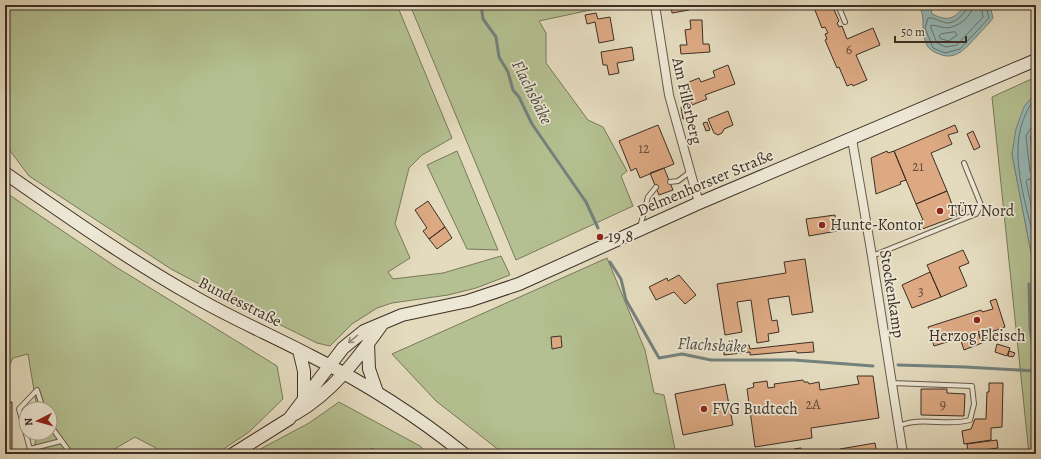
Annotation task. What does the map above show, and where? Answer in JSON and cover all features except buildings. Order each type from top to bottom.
[{"type":"main road","name":"Delmenhorster Straße","points":[[294,415],[304,397],[328,365],[353,339],[383,322],[402,315],[454,304],[518,284],[699,203],[1036,60]]},
{"type":"main road","name":"Bundesstraße","points":[[5,174],[139,264],[195,298],[299,350],[377,392],[427,426],[464,454]]},
{"type":"main road","points":[[233,454],[312,404],[344,374],[383,322]]},
{"type":"main road","points":[[368,343],[369,369],[377,392]]},
{"type":"main road","points":[[299,350],[304,371],[304,397]]},
{"type":"street","name":"Am Fillerberg","points":[[655,5],[669,95],[699,203]]},
{"type":"street","name":"Stockenkamp","points":[[852,139],[903,454]]},
{"type":"lane","points":[[838,5],[845,22]]},
{"type":"lane","points":[[872,256],[976,214],[981,205],[964,162]]},
{"type":"lane","points":[[670,182],[678,181],[690,172]]},
{"type":"lane","points":[[640,229],[648,197],[656,187]]},
{"type":"lane","points":[[892,384],[972,386],[974,404],[970,420],[960,423],[909,421],[899,426]]},
{"type":"lane","points":[[26,401],[36,390],[40,401]]},
{"type":"lane","points":[[58,437],[71,454]]},
{"type":"lane","points":[[28,441],[30,449],[61,441]]},
{"type":"lane","points":[[990,454],[1010,452],[1013,454]]},
{"type":"green space","points":[[5,5],[397,5],[452,138],[422,155],[409,168],[395,224],[410,258],[388,272],[393,279],[443,273],[501,256],[510,275],[476,288],[448,295],[392,303],[377,308],[352,324],[330,346],[317,343],[171,269],[29,176],[5,144]]},
{"type":"green space","points":[[410,5],[614,5],[539,21],[546,33],[546,63],[588,120],[603,127],[627,171],[621,176],[633,206],[516,260]]},
{"type":"green space","points":[[1036,77],[1036,92],[1012,154],[1034,268],[1036,267],[1036,454],[1029,454],[992,97]]},
{"type":"green space","points":[[1036,129],[1036,172],[1034,175],[1030,136]]},
{"type":"green space","points":[[457,151],[498,250],[467,249],[427,165]]},
{"type":"green space","points":[[5,192],[116,267],[277,366],[283,399],[249,432],[216,454],[159,454],[156,448],[135,437],[106,454],[32,454],[36,441],[58,441],[58,401],[36,401],[28,354],[13,358],[5,375]]},
{"type":"green space","points":[[607,258],[645,350],[654,393],[664,395],[676,454],[504,454],[436,401],[392,354]]},
{"type":"green space","points":[[339,402],[420,446],[428,454],[374,454],[373,449],[356,452],[356,454],[251,454],[309,423]]},
{"type":"water","points":[[918,5],[930,5],[932,14],[943,18],[951,18],[965,5],[990,5],[993,18],[965,49],[956,55],[945,56],[934,52],[927,45],[923,30],[923,18]]},
{"type":"water","points":[[1036,92],[1036,129],[1030,137],[1036,183],[1036,267],[1034,268],[1012,154],[1016,129],[1024,107]]},
{"type":"waterway","name":"Flachsbäke","points":[[481,5],[483,19],[496,37],[499,57],[508,72],[513,90],[519,97],[532,124],[586,202],[598,228]]},
{"type":"waterway","name":"Flachsbäke","points":[[610,262],[621,279],[626,300],[659,358],[682,354],[711,360],[794,360],[873,366]]},
{"type":"waterway","points":[[1029,284],[1030,328],[1036,370]]},
{"type":"waterway","name":"Flachsbäke","points":[[898,365],[1036,371]]},
{"type":"place","name":"TÜV Nord","points":[[940,211]]},
{"type":"place","name":"Hunte-Kontor","points":[[822,225]]},
{"type":"place","name":"19,8","points":[[600,237]]},
{"type":"place","name":"Herzog Fleisch","points":[[977,320]]},
{"type":"place","name":"FVG Budtech","points":[[704,409]]}]
